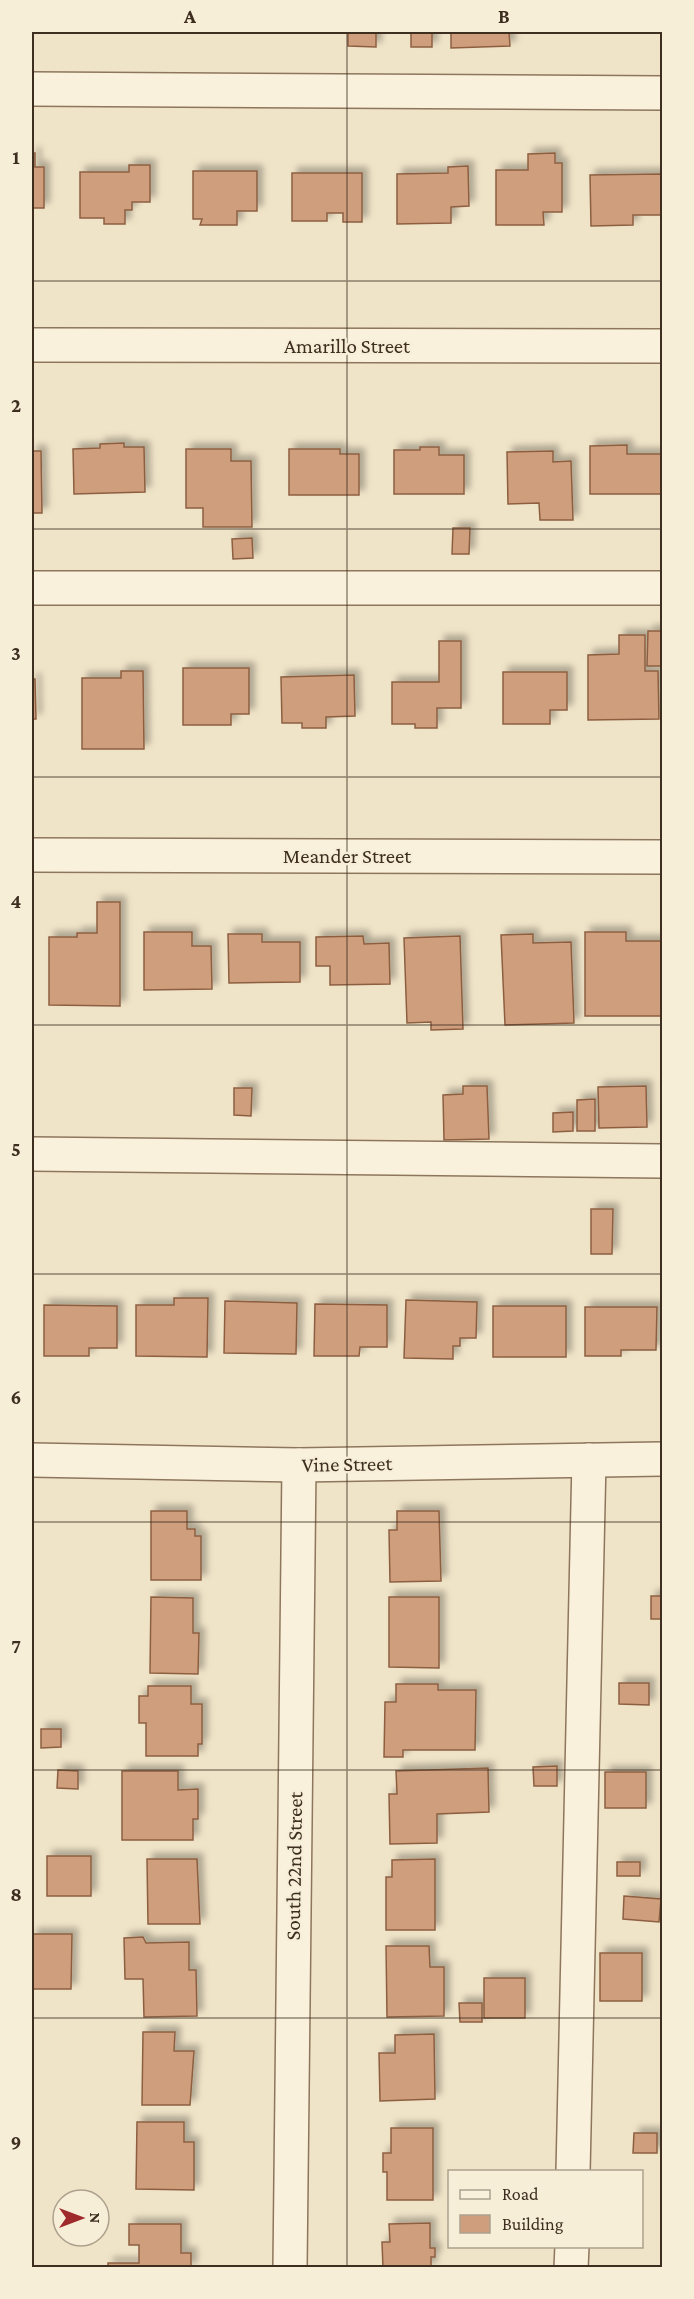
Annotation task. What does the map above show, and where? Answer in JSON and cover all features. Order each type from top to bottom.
[{"type":"street","points":[[32,89],[663,93]]},
{"type":"street","name":"Amarillo Street","points":[[32,345],[663,346]]},
{"type":"street","points":[[32,588],[663,588]]},
{"type":"street","name":"Meander Street","points":[[32,855],[663,857]]},
{"type":"street","points":[[32,1155],[663,1161]]},
{"type":"street","name":"Vine Street","points":[[32,1460],[298,1465],[663,1459]]},
{"type":"street","points":[[573,2170],[589,1460]]},
{"type":"street","name":"South 22nd Street","points":[[290,2268],[298,1465]]},
{"type":"street","points":[[571,2268],[572,2248]]},
{"type":"building","points":[[348,32],[376,32],[376,47],[348,46]]},
{"type":"building","points":[[411,32],[432,32],[432,47],[411,47]]},
{"type":"building","points":[[451,32],[509,32],[510,46],[451,48]]},
{"type":"building","points":[[32,153],[35,153],[35,167],[44,167],[44,208],[32,208]]},
{"type":"building","points":[[555,153],[555,163],[562,163],[562,212],[543,212],[544,225],[496,225],[496,170],[528,170],[528,154]]},
{"type":"building","points":[[129,165],[150,165],[150,202],[132,202],[132,210],[125,210],[125,224],[104,224],[104,218],[80,218],[80,172],[129,172]]},
{"type":"building","points":[[468,166],[469,206],[451,207],[451,223],[397,224],[397,174],[448,173],[448,167]]},
{"type":"building","points":[[193,171],[257,171],[257,211],[237,211],[237,225],[200,225],[202,219],[193,219]]},
{"type":"building","points":[[292,173],[362,173],[362,222],[343,222],[343,213],[327,213],[327,221],[292,221]]},
{"type":"building","points":[[662,174],[662,215],[633,215],[633,225],[591,226],[590,175]]},
{"type":"building","points":[[124,443],[124,447],[144,447],[145,492],[74,494],[73,449],[100,448],[100,444]]},
{"type":"building","points":[[627,445],[627,454],[662,454],[662,494],[590,494],[590,446]]},
{"type":"building","points":[[420,447],[439,447],[439,455],[464,455],[464,494],[394,494],[394,450],[420,450]]},
{"type":"building","points":[[186,449],[231,449],[231,461],[251,461],[252,527],[203,527],[203,508],[186,508]]},
{"type":"building","points":[[289,449],[340,449],[340,454],[359,454],[359,495],[289,495]]},
{"type":"building","points":[[32,451],[41,451],[42,513],[32,513]]},
{"type":"building","points":[[553,451],[553,462],[571,461],[573,520],[540,520],[539,503],[508,504],[507,452]]},
{"type":"building","points":[[453,528],[470,528],[469,554],[452,554]]},
{"type":"building","points":[[252,538],[253,558],[233,559],[232,539]]},
{"type":"building","points":[[648,631],[662,631],[662,666],[647,666]]},
{"type":"building","points":[[619,635],[645,635],[645,671],[658,671],[659,719],[588,720],[588,655],[619,654]]},
{"type":"building","points":[[439,641],[461,641],[461,708],[437,708],[437,728],[415,728],[415,724],[392,724],[392,682],[439,682]]},
{"type":"building","points":[[183,668],[249,668],[249,714],[231,714],[231,725],[183,725]]},
{"type":"building","points":[[121,671],[143,671],[144,749],[82,749],[82,678],[121,678]]},
{"type":"building","points":[[503,672],[567,672],[567,710],[550,710],[550,724],[503,724]]},
{"type":"building","points":[[354,675],[355,716],[326,717],[326,728],[302,728],[302,723],[282,723],[281,677]]},
{"type":"building","points":[[32,679],[35,679],[36,719],[32,719]]},
{"type":"building","points":[[97,902],[120,902],[120,1006],[49,1005],[49,937],[77,937],[77,933],[97,933]]},
{"type":"building","points":[[144,932],[192,932],[192,946],[211,946],[212,989],[144,990]]},
{"type":"building","points":[[585,932],[626,932],[626,941],[661,941],[661,1016],[585,1016]]},
{"type":"building","points":[[228,934],[262,934],[262,942],[300,942],[300,982],[229,983]]},
{"type":"building","points":[[533,934],[533,943],[571,942],[574,1023],[505,1025],[501,935]]},
{"type":"building","points":[[363,936],[364,944],[389,943],[390,984],[330,985],[330,966],[316,966],[316,937]]},
{"type":"building","points":[[460,936],[463,1029],[431,1030],[431,1022],[407,1023],[404,938]]},
{"type":"building","points":[[463,1086],[487,1086],[489,1139],[444,1140],[443,1095],[463,1094]]},
{"type":"building","points":[[646,1086],[647,1127],[599,1128],[598,1087]]},
{"type":"building","points":[[234,1088],[252,1088],[251,1116],[234,1115]]},
{"type":"building","points":[[595,1099],[595,1131],[577,1131],[577,1100]]},
{"type":"building","points":[[573,1112],[573,1131],[553,1132],[553,1113]]},
{"type":"building","points":[[591,1209],[613,1209],[612,1254],[591,1254]]},
{"type":"building","points":[[174,1298],[208,1298],[207,1357],[136,1356],[136,1305],[174,1305]]},
{"type":"building","points":[[406,1300],[477,1302],[476,1338],[460,1338],[460,1346],[453,1346],[453,1359],[404,1358]]},
{"type":"building","points":[[225,1301],[297,1303],[296,1354],[224,1353]]},
{"type":"building","points":[[315,1304],[387,1305],[387,1347],[360,1347],[359,1356],[314,1356]]},
{"type":"building","points":[[44,1305],[117,1306],[117,1348],[89,1348],[89,1356],[44,1356]]},
{"type":"building","points":[[493,1306],[566,1306],[566,1357],[493,1357]]},
{"type":"building","points":[[585,1307],[657,1307],[656,1350],[621,1350],[621,1356],[585,1356]]},
{"type":"building","points":[[151,1511],[187,1511],[187,1529],[195,1529],[195,1536],[201,1536],[201,1580],[151,1580]]},
{"type":"building","points":[[397,1511],[439,1511],[441,1581],[390,1582],[389,1530],[397,1530]]},
{"type":"building","points":[[651,1596],[662,1596],[662,1619],[651,1619]]},
{"type":"building","points":[[151,1597],[193,1598],[193,1633],[199,1633],[198,1674],[150,1673]]},
{"type":"building","points":[[389,1597],[439,1597],[439,1668],[389,1667]]},
{"type":"building","points":[[619,1683],[649,1683],[649,1705],[619,1704]]},
{"type":"building","points":[[396,1684],[438,1684],[438,1690],[476,1690],[475,1750],[403,1750],[403,1757],[384,1757],[385,1702],[396,1702]]},
{"type":"building","points":[[148,1686],[191,1686],[191,1704],[202,1704],[202,1744],[198,1744],[198,1756],[146,1756],[146,1723],[139,1723],[139,1696],[148,1696]]},
{"type":"building","points":[[41,1729],[61,1729],[61,1747],[41,1748]]},
{"type":"building","points":[[557,1766],[557,1786],[534,1786],[533,1767]]},
{"type":"building","points":[[488,1768],[489,1812],[437,1814],[437,1843],[390,1844],[389,1794],[397,1794],[396,1771]]},
{"type":"building","points":[[58,1770],[78,1771],[78,1789],[57,1788]]},
{"type":"building","points":[[122,1771],[178,1771],[178,1790],[198,1789],[198,1819],[193,1819],[193,1840],[122,1840]]},
{"type":"building","points":[[605,1772],[646,1772],[646,1808],[605,1808]]},
{"type":"building","points":[[47,1856],[91,1856],[91,1896],[47,1896]]},
{"type":"building","points":[[147,1859],[197,1859],[200,1924],[148,1924]]},
{"type":"building","points":[[435,1859],[435,1930],[386,1930],[386,1877],[392,1877],[392,1860]]},
{"type":"building","points":[[617,1862],[640,1862],[640,1876],[617,1876]]},
{"type":"building","points":[[624,1896],[661,1899],[659,1922],[623,1919]]},
{"type":"building","points":[[32,1934],[72,1934],[71,1989],[32,1989]]},
{"type":"building","points":[[143,1937],[146,1943],[189,1942],[189,1970],[196,1970],[197,2016],[144,2017],[143,1979],[125,1979],[124,1938]]},
{"type":"building","points":[[386,1946],[429,1946],[430,1967],[444,1967],[444,2016],[387,2017]]},
{"type":"building","points":[[600,1953],[642,1953],[642,2001],[600,2001]]},
{"type":"building","points":[[484,1978],[525,1978],[525,2018],[484,2018]]},
{"type":"building","points":[[459,2003],[482,2003],[482,2022],[460,2022]]},
{"type":"building","points":[[143,2032],[175,2032],[174,2051],[194,2051],[190,2105],[142,2105]]},
{"type":"building","points":[[434,2034],[435,2099],[380,2101],[379,2053],[395,2053],[395,2035]]},
{"type":"building","points":[[137,2122],[184,2122],[184,2142],[194,2142],[194,2190],[136,2189]]},
{"type":"building","points":[[391,2128],[433,2128],[433,2200],[387,2200],[387,2172],[383,2172],[383,2153],[391,2153]]},
{"type":"building","points":[[634,2133],[657,2133],[657,2153],[633,2153]]},
{"type":"building","points":[[430,2223],[430,2248],[435,2248],[435,2257],[431,2257],[431,2268],[383,2268],[382,2242],[390,2242],[389,2224]]},
{"type":"building","points":[[129,2224],[181,2224],[181,2253],[191,2253],[191,2268],[108,2268],[108,2263],[139,2263],[139,2245],[129,2245]]}]
